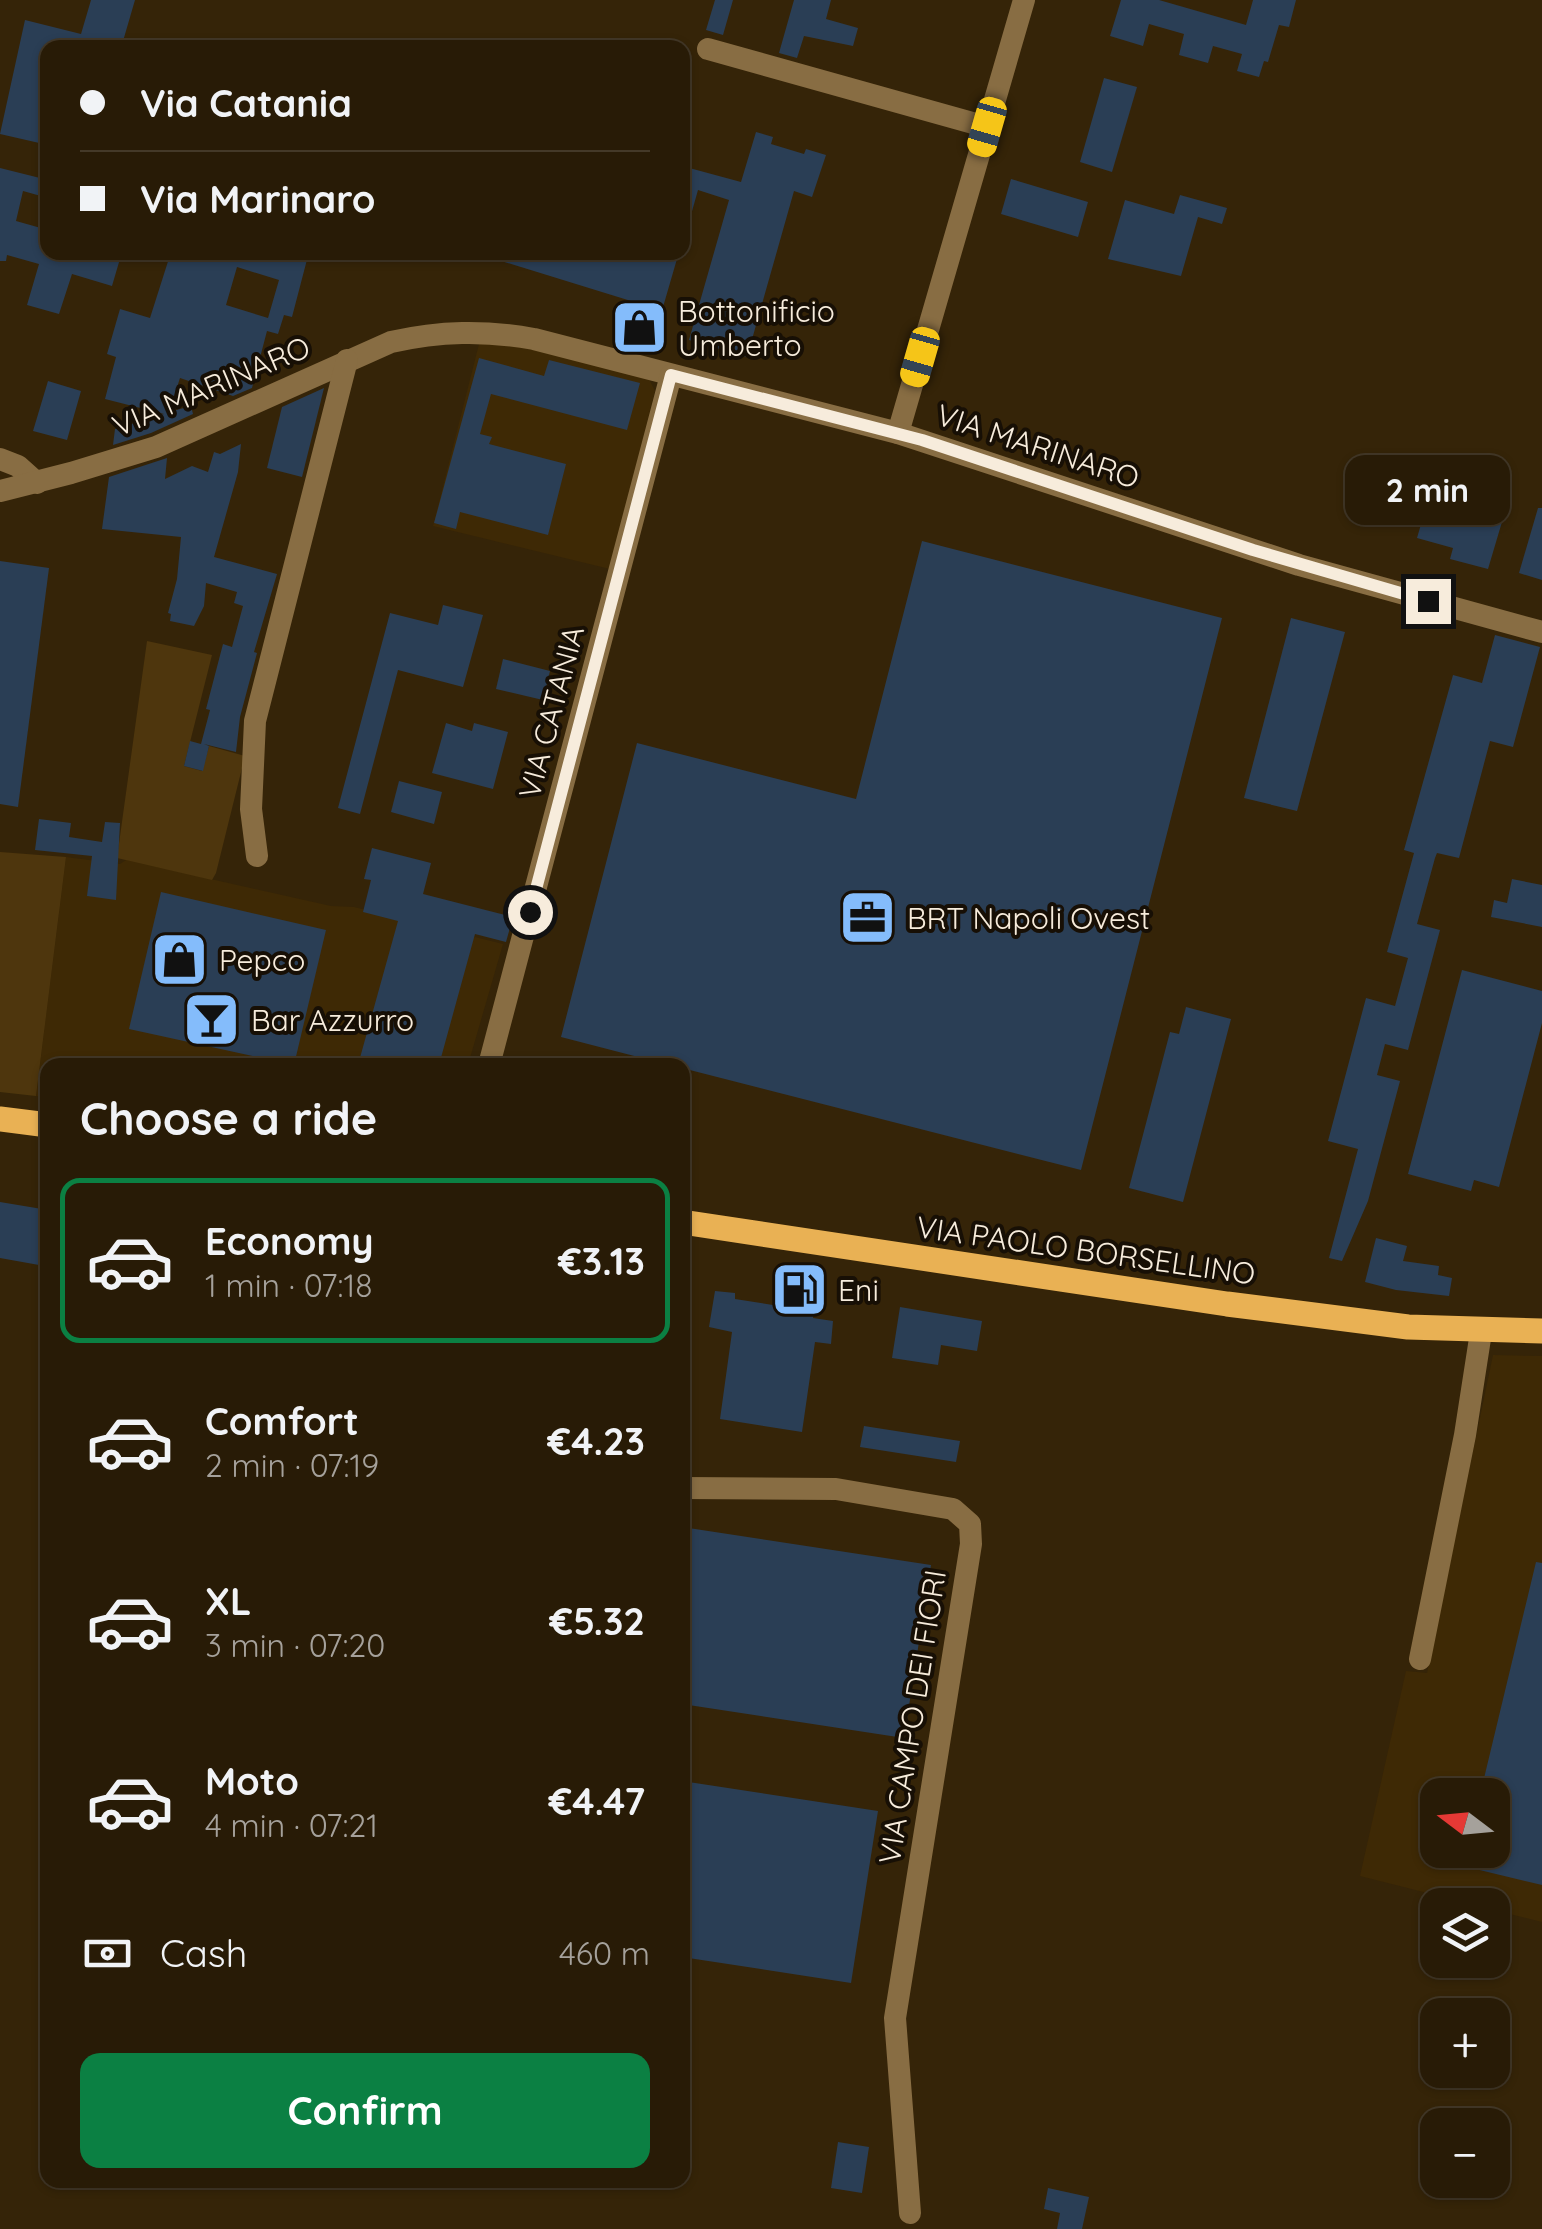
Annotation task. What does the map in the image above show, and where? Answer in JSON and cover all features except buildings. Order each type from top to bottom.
[{"type":"main road","points":[[0,1119],[40,1124]]},
{"type":"main road","name":"VIA PAOLO BORSELLINO","points":[[690,1223],[1227,1304],[1408,1327],[1542,1331]]},
{"type":"street","points":[[898,433],[1024,0]]},
{"type":"street","points":[[708,49],[987,127]]},
{"type":"street","name":"VIA MARINARO","points":[[0,490],[37,483],[156,447],[347,360],[421,335],[481,331],[534,339],[898,433],[1299,565],[1542,632]]},
{"type":"street","points":[[256,856],[251,809],[255,721],[347,360]]},
{"type":"street","name":"VIA CATANIA","points":[[491,1058],[671,375]]},
{"type":"street","points":[[0,459],[18,466],[37,483]]},
{"type":"street","points":[[1420,1659],[1482,1332]]},
{"type":"street","name":"VIA CAMPO DEI FIORI","points":[[690,1488],[836,1489],[953,1510],[970,1524],[971,1544],[895,2018],[910,2214]]},
{"type":"shaded area","points":[[480,340],[647,375],[655,391],[610,569],[433,526]]},
{"type":"shaded area","points":[[147,641],[212,655],[184,766],[202,771],[209,746],[245,756],[212,880],[117,858]]},
{"type":"shaded area","points":[[0,852],[66,857],[36,1096],[0,1092]]},
{"type":"shaded area","points":[[66,857],[120,864],[126,860],[331,906],[354,907],[503,944],[470,1058],[41,1058]]},
{"type":"shaded area","points":[[40,1064],[40,1097],[36,1096]]},
{"type":"shaded area","points":[[1493,1355],[1542,1356],[1542,1922],[1510,1914],[1510,1888],[1420,1888],[1420,1891],[1360,1876],[1406,1671],[1427,1673]]},
{"type":"place","name":"Bottonificio Umberto","points":[[639,328]]},
{"type":"place","name":"BRT Napoli Ovest","points":[[868,918]]},
{"type":"place","name":"Pepco","points":[[180,960]]},
{"type":"place","name":"Bar Azzurro","points":[[212,1020]]},
{"type":"place","name":"Eni","points":[[799,1290]]},
{"type":"route","points":[[530,912],[671,375],[922,440],[1299,565],[1428,601]]}]
